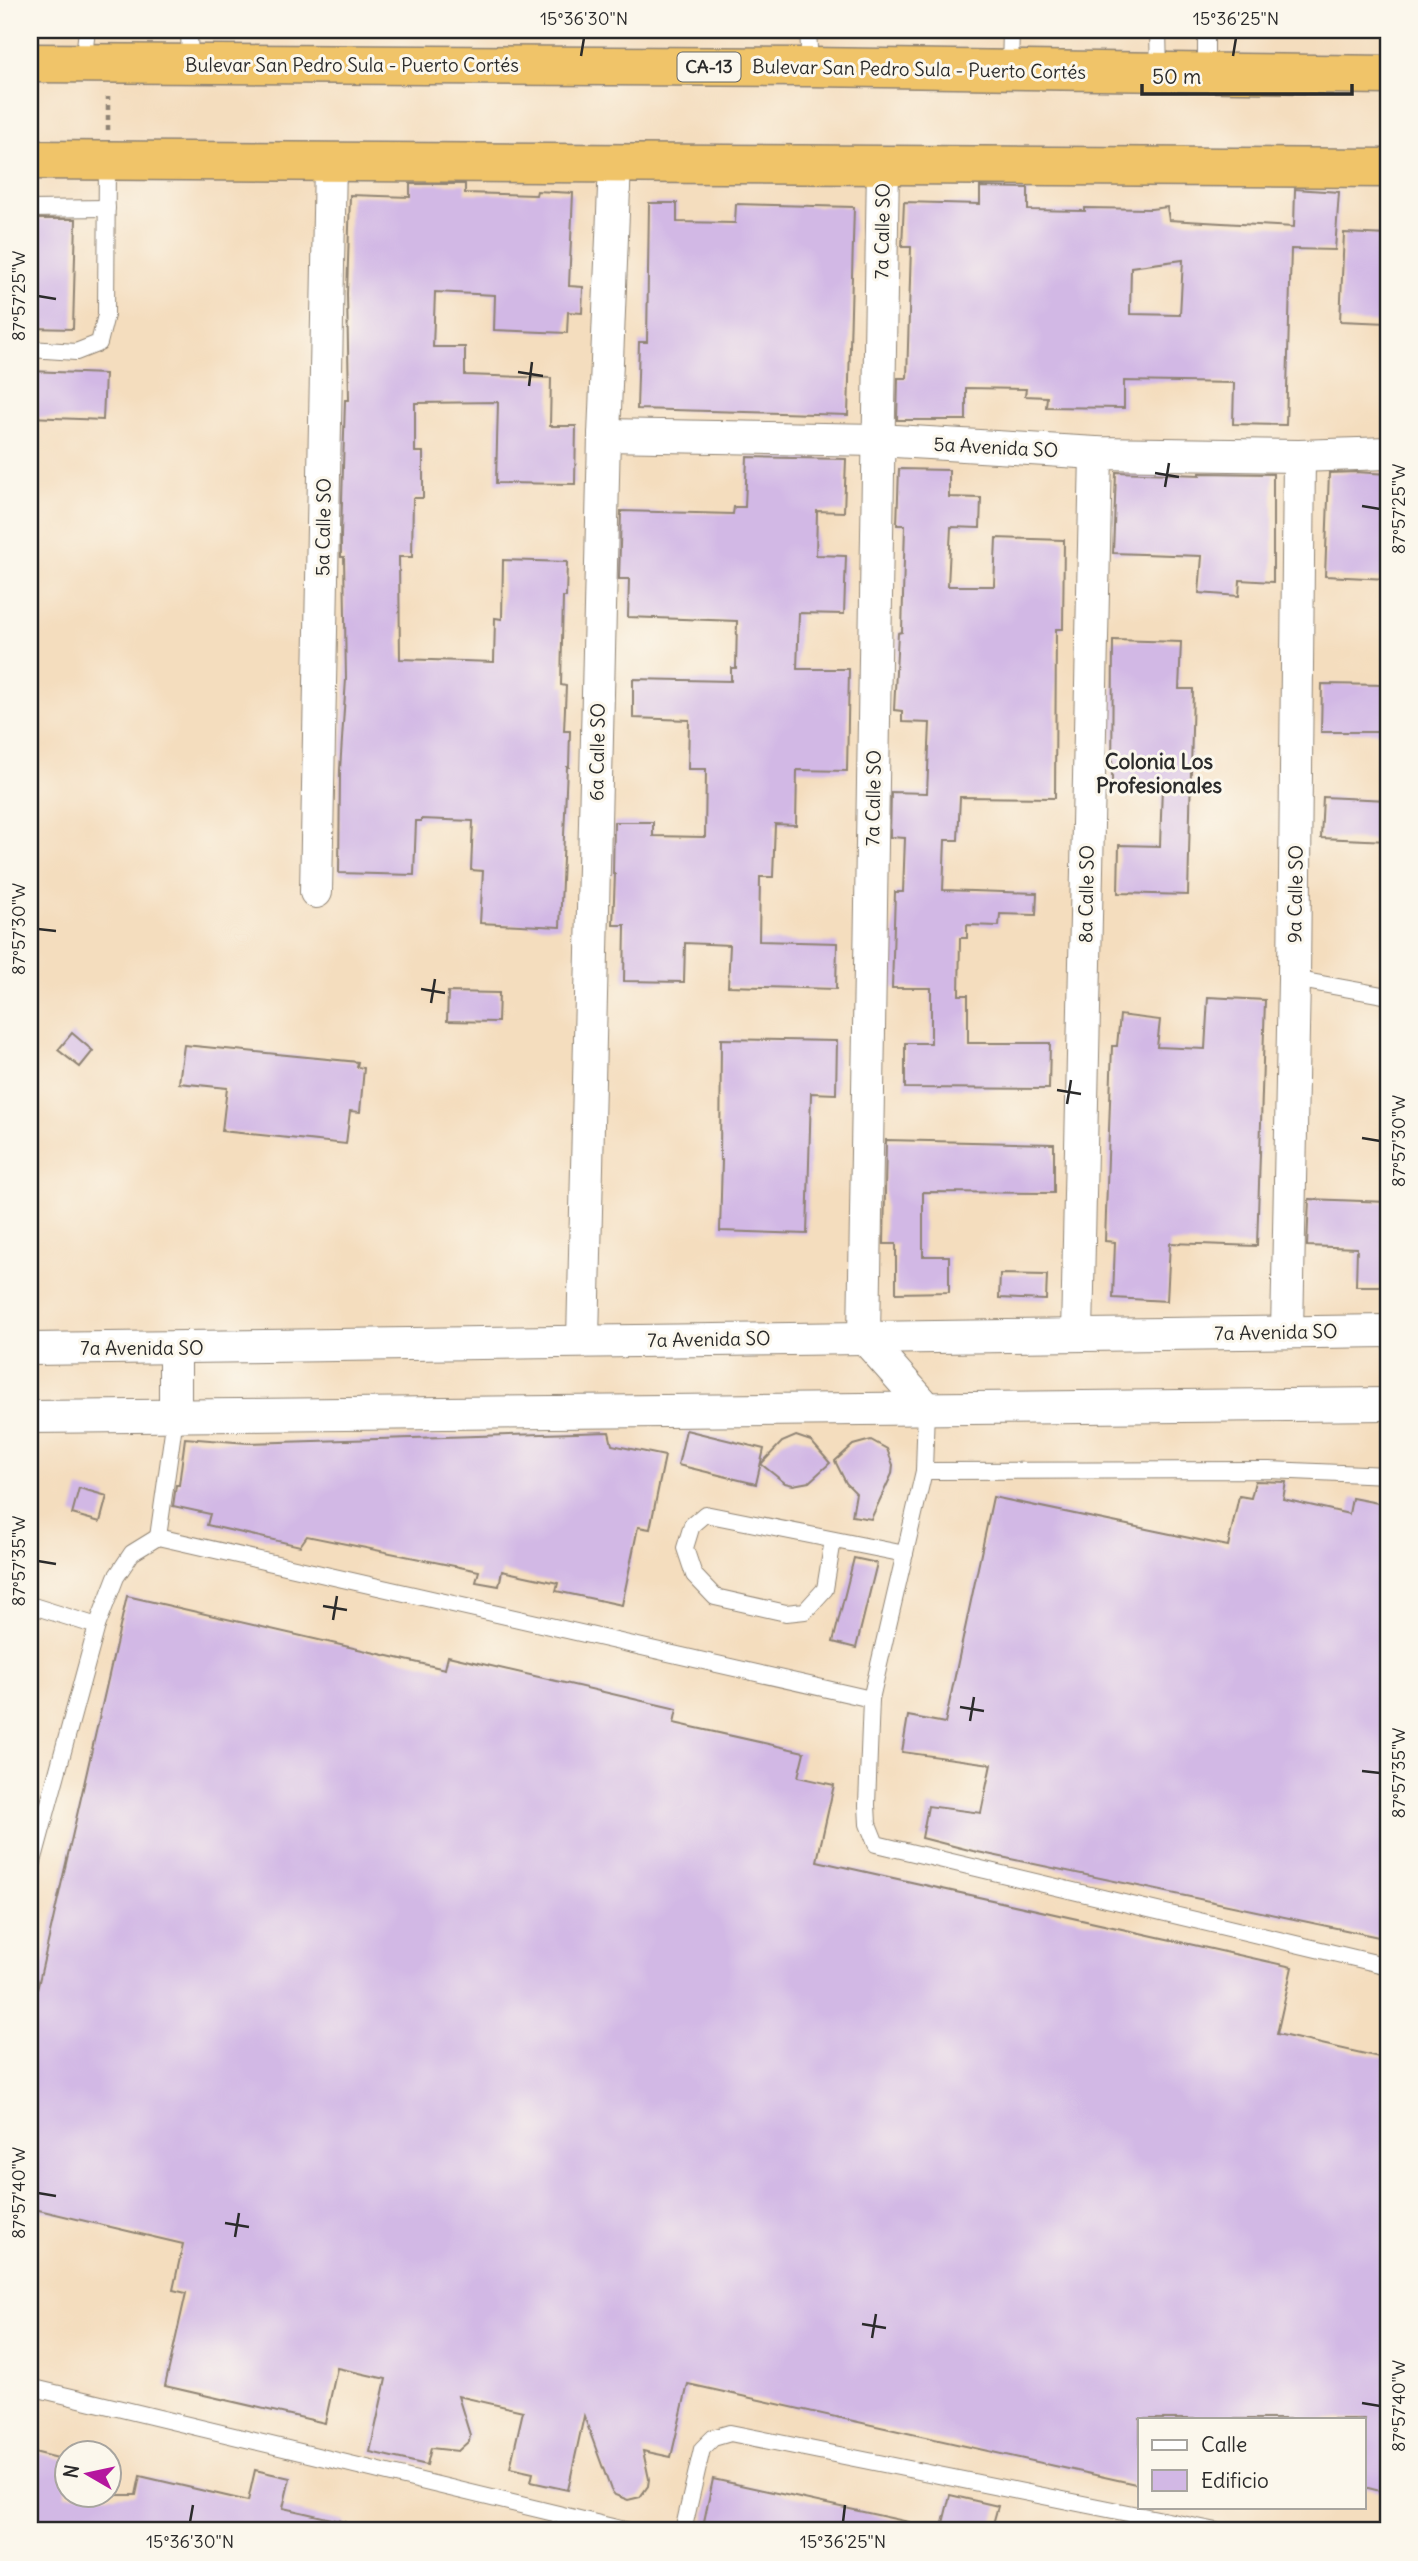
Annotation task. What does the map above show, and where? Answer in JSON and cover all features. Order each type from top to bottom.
[{"type":"highway","name":"Bulevar San Pedro Sula - Puerto Cortés","points":[[30,63],[93,53],[189,47],[810,67],[1388,75]]},
{"type":"highway","points":[[30,160],[1388,168]]},
{"type":"street","name":"5a Calle SO","points":[[316,892],[330,162]]},
{"type":"street","name":"6a Calle SO","points":[[583,1340],[604,435],[615,163]]},
{"type":"street","name":"7a Calle SO","points":[[864,1337],[883,165]]},
{"type":"street","name":"5a Avenida SO","points":[[604,435],[878,440],[1096,453],[1299,456],[1388,453]]},
{"type":"street","name":"8a Calle SO","points":[[1077,1334],[1096,453]]},
{"type":"street","name":"9a Calle SO","points":[[1287,1332],[1294,979],[1299,456]]},
{"type":"street","name":"7a Avenida SO","points":[[30,1349],[1388,1331]]},
{"type":"street","points":[[864,1337],[926,1407]]},
{"type":"street","points":[[175,1349],[175,1417]]},
{"type":"street","points":[[30,1417],[1388,1404]]},
{"type":"lane","points":[[808,30],[810,67]]},
{"type":"lane","points":[[1009,71],[1011,30]]},
{"type":"lane","points":[[1158,30],[1159,72]]},
{"type":"lane","points":[[1206,30],[1206,73]]},
{"type":"lane","points":[[30,349],[76,352],[99,344],[107,315],[107,160]]},
{"type":"lane","points":[[30,209],[107,208]]},
{"type":"lane","points":[[1294,979],[1388,996]]},
{"type":"lane","points":[[926,1407],[924,1471],[871,1699],[867,1824],[876,1844],[1388,1966]]},
{"type":"lane","points":[[158,1537],[175,1417]]},
{"type":"lane","points":[[924,1471],[1269,1470],[1388,1475]]},
{"type":"lane","points":[[833,1540],[825,1589],[806,1611],[786,1613],[715,1597],[694,1575],[685,1548],[692,1525],[705,1514],[905,1554]]},
{"type":"lane","points":[[30,1872],[97,1626],[116,1577],[132,1553],[158,1537],[871,1699]]},
{"type":"lane","points":[[30,1605],[97,1626]]},
{"type":"lane","points":[[30,2387],[629,2531]]},
{"type":"lane","points":[[683,2531],[702,2449],[713,2438],[730,2433],[1217,2531]]},
{"type":"path","points":[[93,53],[107,160]]},
{"type":"building","points":[[410,184],[465,184],[465,193],[573,193],[569,286],[583,287],[582,313],[568,312],[567,333],[494,330],[495,295],[435,292],[433,347],[465,347],[465,375],[551,378],[550,426],[576,426],[575,484],[496,483],[498,402],[415,403],[415,452],[423,452],[423,498],[413,498],[412,557],[399,557],[400,659],[494,662],[495,618],[502,619],[503,560],[567,562],[566,597],[563,597],[561,685],[566,686],[564,731],[570,731],[560,927],[480,923],[483,871],[471,870],[473,821],[416,821],[414,875],[339,873],[340,770],[346,679],[344,557],[341,557],[341,535],[345,400],[349,400],[347,294],[350,195],[410,197]]},
{"type":"building","points":[[980,187],[1028,188],[1028,210],[1085,211],[1085,208],[1167,207],[1169,220],[1294,227],[1295,189],[1339,192],[1335,250],[1291,249],[1286,425],[1233,424],[1234,383],[1124,381],[1124,408],[1046,407],[1047,397],[1025,396],[1026,389],[966,388],[966,420],[897,420],[898,378],[907,378],[911,247],[902,247],[904,202],[980,204]],"holes":[[[1183,260],[1180,315],[1130,314],[1131,267]]]},
{"type":"building","points":[[649,203],[677,203],[677,222],[735,223],[736,204],[854,207],[848,415],[637,409],[639,342],[647,342]]},
{"type":"building","points":[[30,219],[76,219],[73,329],[30,328]]},
{"type":"building","points":[[1344,233],[1388,235],[1388,323],[1340,321]]},
{"type":"building","points":[[30,371],[105,374],[103,420],[30,417]]},
{"type":"building","points":[[747,457],[846,459],[844,512],[817,511],[816,555],[846,556],[844,614],[799,613],[797,669],[849,669],[847,771],[797,770],[796,825],[775,824],[773,877],[760,877],[759,941],[837,943],[836,989],[728,986],[730,945],[685,943],[684,982],[624,981],[625,925],[613,925],[614,822],[653,822],[653,836],[705,837],[706,769],[688,769],[689,720],[633,718],[633,679],[731,681],[731,668],[736,668],[737,621],[628,617],[629,579],[619,579],[621,511],[733,514],[734,507],[745,507]]},
{"type":"building","points":[[899,469],[949,470],[949,497],[981,498],[980,528],[951,527],[948,586],[994,586],[996,538],[1064,540],[1063,629],[1056,629],[1055,798],[960,797],[958,840],[945,840],[943,890],[1037,893],[1036,915],[1000,914],[999,926],[967,925],[967,938],[960,938],[959,995],[968,995],[968,1043],[1050,1043],[1049,1089],[905,1088],[905,1043],[931,1043],[931,988],[892,988],[895,892],[903,892],[905,838],[890,837],[891,792],[927,793],[930,723],[902,722],[902,711],[894,710],[898,633],[902,632],[905,525],[897,525]]},
{"type":"building","points":[[1116,472],[1273,474],[1273,582],[1240,580],[1239,596],[1199,593],[1202,556],[1113,553]]},
{"type":"building","points":[[1329,473],[1388,474],[1388,579],[1325,576]]},
{"type":"building","points":[[1113,640],[1181,642],[1179,689],[1193,689],[1188,895],[1118,893],[1119,845],[1160,846],[1162,786],[1112,785]]},
{"type":"building","points":[[1322,684],[1388,685],[1388,732],[1321,732]]},
{"type":"building","points":[[1323,797],[1388,800],[1388,841],[1321,838]]},
{"type":"building","points":[[448,992],[499,993],[498,1022],[447,1021]]},
{"type":"building","points":[[1208,997],[1265,1000],[1257,1246],[1170,1243],[1167,1301],[1113,1298],[1115,1242],[1105,1241],[1112,1046],[1117,1046],[1120,1015],[1160,1020],[1157,1047],[1205,1049]]},
{"type":"building","points":[[72,1033],[93,1051],[80,1067],[58,1050]]},
{"type":"building","points":[[721,1039],[837,1041],[836,1094],[811,1093],[807,1234],[720,1231]]},
{"type":"building","points":[[184,1045],[358,1062],[357,1067],[364,1068],[360,1112],[350,1111],[346,1144],[222,1131],[227,1088],[179,1083]]},
{"type":"building","points":[[886,1140],[1054,1144],[1054,1193],[923,1192],[923,1256],[949,1256],[949,1292],[896,1293],[896,1244],[884,1244]]},
{"type":"building","points":[[1309,1199],[1388,1202],[1388,1286],[1356,1286],[1357,1248],[1307,1246]]},
{"type":"building","points":[[1000,1274],[1047,1275],[1046,1300],[999,1298]]},
{"type":"building","points":[[686,1430],[764,1449],[756,1484],[678,1465]]},
{"type":"building","points":[[609,1432],[612,1445],[665,1456],[650,1529],[638,1527],[622,1605],[556,1591],[558,1583],[502,1571],[499,1586],[476,1582],[479,1571],[307,1536],[300,1546],[207,1525],[210,1514],[173,1506],[176,1485],[179,1485],[185,1438],[248,1443]]},
{"type":"building","points":[[796,1436],[811,1441],[830,1463],[809,1482],[793,1485],[785,1483],[761,1464],[782,1442]]},
{"type":"building","points":[[871,1440],[887,1449],[893,1465],[892,1474],[871,1519],[852,1516],[856,1493],[846,1483],[835,1461],[853,1445]]},
{"type":"building","points":[[1255,1481],[1286,1482],[1283,1499],[1349,1514],[1352,1498],[1388,1505],[1388,1939],[922,1838],[928,1806],[981,1813],[991,1764],[902,1752],[908,1716],[945,1723],[993,1497],[1228,1546],[1239,1496],[1251,1498]]},
{"type":"building","points":[[79,1488],[107,1496],[100,1522],[72,1514]]},
{"type":"building","points":[[854,1558],[877,1563],[856,1648],[833,1642]]},
{"type":"building","points":[[127,1596],[445,1669],[448,1656],[677,1709],[674,1723],[804,1752],[798,1777],[834,1785],[817,1861],[1292,1967],[1277,2034],[1388,2059],[1388,2493],[1366,2488],[1366,2418],[1138,2418],[1138,2485],[688,2384],[671,2457],[643,2451],[648,2486],[640,2497],[628,2500],[615,2495],[611,2490],[584,2416],[568,2490],[531,2482],[533,2473],[510,2468],[523,2411],[458,2396],[470,2435],[469,2441],[458,2451],[431,2448],[427,2465],[370,2452],[386,2379],[337,2368],[325,2423],[165,2386],[186,2293],[173,2290],[183,2244],[30,2208],[30,2021]]},
{"type":"building","points":[[30,2451],[52,2456],[52,2508],[122,2508],[122,2495],[136,2495],[140,2476],[248,2501],[255,2470],[290,2478],[283,2508],[345,2522],[344,2531],[30,2531]]},
{"type":"building","points":[[713,2479],[909,2522],[908,2531],[702,2531]]},
{"type":"building","points":[[950,2495],[998,2506],[991,2531],[941,2531]]},
{"type":"district","name":"Colonia Los Profesionales","points":[[1159,774]]}]
